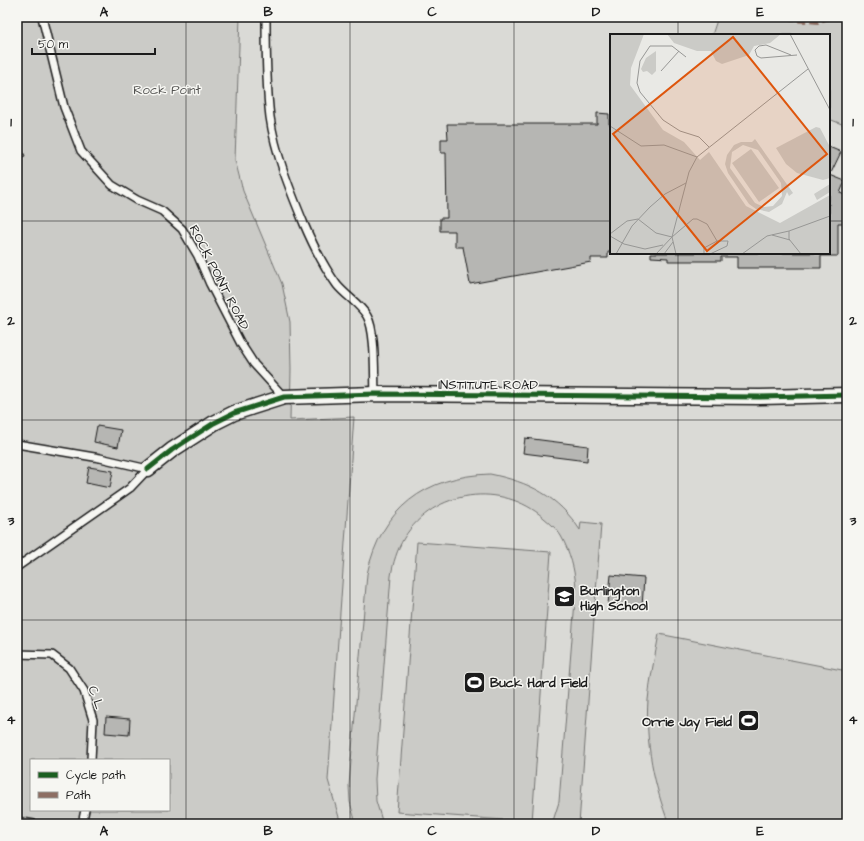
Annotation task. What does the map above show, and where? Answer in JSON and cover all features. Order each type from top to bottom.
[{"type":"street","name":"INSTITUTE ROAD","points":[[148,469],[172,450],[214,423],[234,413],[284,397],[375,394],[753,397],[847,395]]},
{"type":"lane","name":"ROCK POINT ROAD","points":[[42,17],[64,107],[81,151],[112,185],[136,200],[162,211],[182,228],[198,256],[210,284],[241,344],[254,364],[284,397]]},
{"type":"lane","points":[[266,17],[267,80],[270,118],[276,144],[290,188],[305,225],[326,267],[338,286],[367,316],[372,331],[375,394]]},
{"type":"lane","points":[[17,444],[100,458],[148,469]]},
{"type":"lane","points":[[17,567],[130,488],[148,469]]},
{"type":"lane","name":"C L","points":[[17,654],[52,654],[69,668],[84,691],[93,720],[91,759]]},
{"type":"lane","points":[[82,824],[85,811]]},
{"type":"lane","points":[[17,821],[34,824]]},
{"type":"shaded area","name":"Burlington High School","points":[[240,17],[718,17],[712,34],[610,34],[610,254],[830,254],[830,119],[847,126],[847,824],[275,824],[291,369],[235,160]]},
{"type":"green space","name":"Rock Point","points":[[17,17],[240,17],[235,160],[243,191],[282,284],[290,322],[290,420],[354,417],[328,780],[341,824],[17,824]]},
{"type":"green space","points":[[718,17],[847,17],[847,126],[830,119],[830,34],[712,34]]},
{"type":"green space","points":[[490,474],[517,481],[541,492],[562,508],[580,530],[581,522],[601,524],[579,824],[552,824],[559,802],[576,588],[572,561],[559,533],[544,518],[527,506],[509,499],[489,495],[470,496],[450,500],[433,509],[417,522],[404,538],[397,552],[391,576],[375,779],[376,801],[383,824],[356,824],[350,802],[349,785],[367,574],[374,551],[383,531],[395,514],[409,500],[426,489],[445,481],[467,476]]},
{"type":"green space","name":"Buck Hard Field","points":[[417,542],[551,552],[532,822],[397,812]]},
{"type":"green space","name":"Orrie Jay Field","points":[[659,634],[847,671],[847,824],[669,824],[655,779],[649,748],[647,716],[649,692]]},
{"type":"building","points":[[597,113],[609,114],[610,252],[608,252],[608,258],[591,258],[591,262],[470,284],[463,247],[455,247],[455,231],[440,231],[440,218],[447,218],[446,153],[441,153],[441,139],[448,139],[447,124],[597,124]]},
{"type":"building","points":[[17,138],[25,156],[17,159]]},
{"type":"building","points":[[830,147],[841,152],[830,175]]},
{"type":"building","points":[[830,175],[845,181],[840,193],[847,196],[847,223],[838,223],[838,256],[821,256],[821,268],[737,268],[737,257],[721,257],[721,261],[668,261],[668,258],[651,257],[651,254],[830,254]]},
{"type":"building","points":[[97,426],[121,430],[118,447],[94,442]]},
{"type":"building","points":[[525,438],[588,446],[587,461],[523,453]]},
{"type":"building","points":[[89,467],[113,471],[110,488],[86,483]]},
{"type":"building","points":[[611,575],[644,578],[642,607],[608,604]]},
{"type":"building","points":[[106,717],[130,719],[129,735],[105,733]]},
{"type":"marked path","points":[[787,17],[793,20],[818,22],[831,17]]},
{"type":"cycle path","points":[[148,469],[172,450],[214,423],[234,413],[284,397],[375,394],[760,397],[847,395]]},
{"type":"place","name":"Burlington High School","points":[[565,597]]},
{"type":"place","name":"Buck Hard Field","points":[[474,682]]},
{"type":"place","name":"Orrie Jay Field","points":[[748,721]]}]
